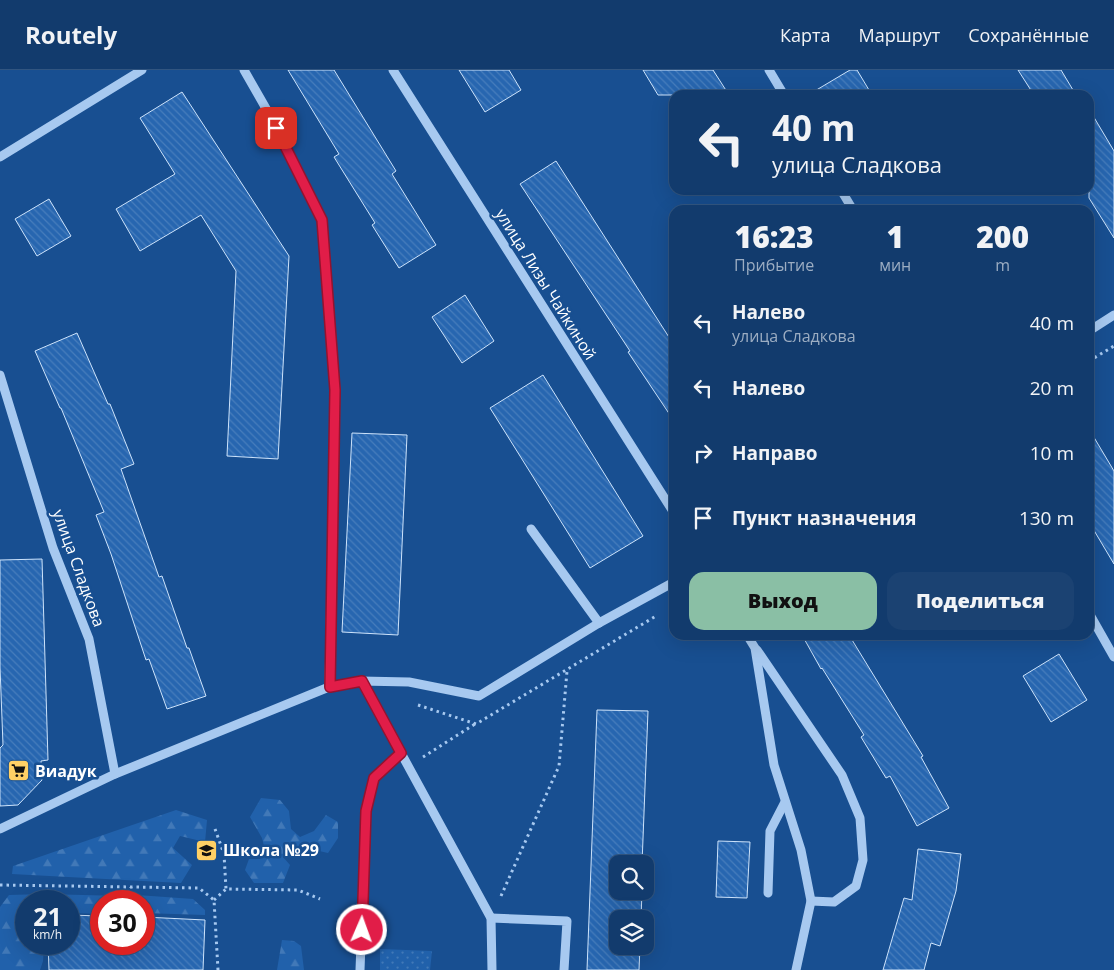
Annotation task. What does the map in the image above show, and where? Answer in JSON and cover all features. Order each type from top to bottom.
[{"type":"street","points":[[0,157],[142,70]]},
{"type":"street","points":[[244,70],[268,112],[322,220],[335,390],[330,687]]},
{"type":"street","name":"улица Лизы Чайкиной","points":[[393,70],[669,505]]},
{"type":"street","points":[[769,70],[781,90]]},
{"type":"street","points":[[1094,328],[1114,316]]},
{"type":"street","name":"улица Сладкова","points":[[0,375],[53,548],[89,639],[115,774]]},
{"type":"street","points":[[531,529],[599,623]]},
{"type":"street","points":[[0,829],[115,774],[330,687],[362,681],[409,682],[479,696],[599,623],[669,585]]},
{"type":"street","points":[[1094,622],[1114,657]]},
{"type":"street","points":[[750,640],[842,775],[860,818],[863,860],[856,886],[834,902],[811,902]]},
{"type":"street","points":[[755,648],[774,765],[801,850],[811,902],[796,970]]},
{"type":"street","points":[[362,681],[492,918],[492,970]]},
{"type":"street","points":[[360,970],[366,811],[374,778],[401,753]]},
{"type":"street","points":[[768,893],[770,831],[785,802]]},
{"type":"street","points":[[492,918],[567,921],[564,970]]},
{"type":"path","points":[[1094,358],[1114,346]]},
{"type":"path","points":[[492,918],[559,766],[567,670]]},
{"type":"path","points":[[424,756],[476,724]]},
{"type":"path","points":[[215,829],[224,854],[226,889]]},
{"type":"path","points":[[0,885],[199,888],[214,900],[218,970]]},
{"type":"path","points":[[214,900],[226,889],[298,890],[320,899]]},
{"type":"green space","points":[[261,798],[280,800],[289,811],[291,829],[300,837],[314,831],[326,815],[338,822],[338,838],[328,853],[302,847],[283,857],[290,865],[283,883],[254,883],[245,870],[249,859],[260,859],[265,850],[262,838],[250,817]]},
{"type":"green space","points":[[176,810],[207,820],[205,842],[180,836],[173,848],[192,865],[181,883],[12,874],[13,866]]},
{"type":"green space","points":[[9,895],[15,895],[15,955],[43,955],[40,970],[0,970],[0,907]]},
{"type":"green space","points":[[80,895],[90,895],[90,914],[80,913]]},
{"type":"green space","points":[[155,896],[193,899],[205,910],[205,915],[155,913]]},
{"type":"green space","points":[[282,940],[294,941],[301,946],[304,970],[277,970]]},
{"type":"green space","points":[[380,949],[432,951],[430,970],[380,970]]},
{"type":"building","points":[[288,70],[334,70],[396,171],[392,174],[436,245],[399,268],[372,225],[375,223],[334,157],[339,154]]},
{"type":"building","points":[[459,70],[509,70],[521,90],[485,112]]},
{"type":"building","points":[[643,70],[713,70],[726,90],[669,90],[669,95],[658,95]]},
{"type":"building","points":[[850,70],[857,70],[869,90],[816,90]]},
{"type":"building","points":[[1018,70],[1061,70],[1073,90],[1031,90]]},
{"type":"building","points":[[182,92],[289,256],[278,459],[227,456],[236,271],[201,215],[140,251],[116,209],[175,174],[140,118]]},
{"type":"building","points":[[1094,117],[1114,151],[1114,238],[1089,198],[1089,195],[1094,195]]},
{"type":"building","points":[[556,161],[669,337],[669,414],[628,352],[630,351],[520,184]]},
{"type":"building","points":[[49,199],[71,236],[37,256],[15,219]]},
{"type":"building","points":[[465,295],[494,341],[462,363],[432,317]]},
{"type":"building","points":[[77,333],[108,404],[110,404],[134,464],[121,469],[159,577],[162,576],[206,696],[167,709],[149,659],[146,660],[96,515],[104,512],[35,351]]},
{"type":"building","points":[[543,375],[643,536],[590,568],[490,408]]},
{"type":"building","points":[[352,433],[407,435],[398,635],[342,632]]},
{"type":"building","points":[[1094,437],[1114,471],[1114,564],[1094,530]]},
{"type":"building","points":[[42,559],[48,760],[41,761],[42,780],[18,805],[0,806],[0,748],[3,745],[0,667],[0,560]]},
{"type":"building","points":[[805,640],[852,640],[923,756],[921,757],[949,808],[917,826],[890,776],[886,778],[861,737],[864,735],[821,669]]},
{"type":"building","points":[[1059,654],[1087,700],[1051,722],[1023,676]]},
{"type":"building","points":[[597,710],[648,711],[642,855],[609,855],[609,900],[642,900],[641,910],[609,910],[609,955],[640,955],[639,970],[587,970]]},
{"type":"building","points":[[718,841],[750,842],[747,898],[716,897]]},
{"type":"building","points":[[918,849],[961,854],[956,891],[940,946],[931,943],[924,970],[883,970],[904,898],[912,900]]},
{"type":"building","points":[[80,915],[90,916],[90,955],[155,955],[155,918],[205,920],[203,970],[49,970],[48,955],[80,955]]},
{"type":"place","name":"Виадук","points":[[19,771]]},
{"type":"place","name":"Школа №29","points":[[207,850]]},
{"type":"route","points":[[276,128],[322,220],[335,390],[330,687],[362,681],[401,753],[374,778],[366,811],[362,930]]}]
